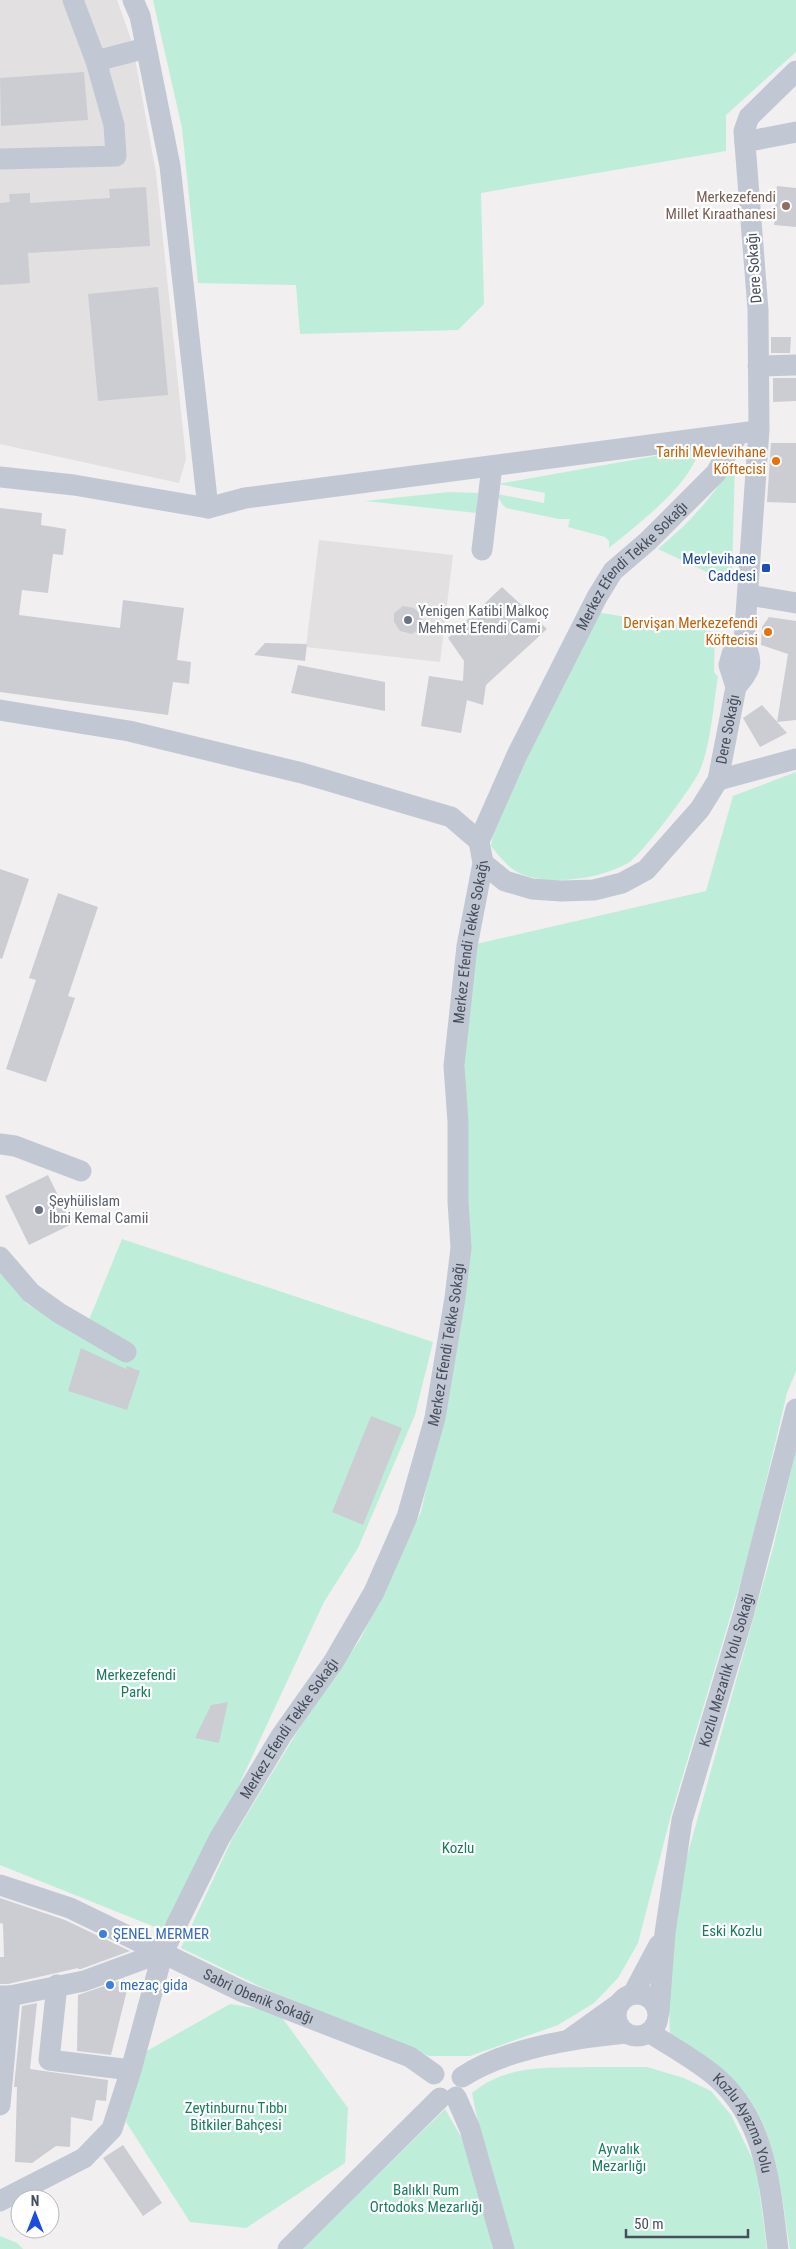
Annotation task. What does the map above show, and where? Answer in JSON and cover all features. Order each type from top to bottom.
[{"type":"street","points":[[0,159],[116,156],[114,125],[96,61],[73,0]]},
{"type":"street","points":[[133,0],[140,16],[170,166],[208,508]]},
{"type":"street","points":[[96,61],[146,48]]},
{"type":"street","name":"Dere Sokağı","points":[[482,863],[505,880],[532,889],[561,891],[594,890],[622,883],[646,870],[700,809],[718,780],[736,687],[746,674],[751,663],[751,655],[744,643],[749,595],[759,430],[758,310],[744,131],[749,117],[796,71]]},
{"type":"street","points":[[758,108],[796,86]]},
{"type":"street","points":[[745,142],[796,132]]},
{"type":"street","points":[[758,366],[796,365]]},
{"type":"street","points":[[0,477],[26,482],[74,485],[208,508],[245,498],[759,430]]},
{"type":"street","name":"Merkez Efendi Tekke Sokağı","points":[[0,2201],[84,2158],[112,2129],[131,2070],[163,1952],[219,1840],[281,1736],[334,1661],[374,1592],[407,1517],[435,1418],[461,1248],[458,1201],[458,1122],[454,1066],[468,946],[482,863],[479,841],[517,755],[597,597],[613,570],[648,541],[716,473],[738,434]]},
{"type":"street","points":[[0,463],[22,467],[74,485]]},
{"type":"street","points":[[482,550],[492,466]]},
{"type":"street","points":[[749,595],[796,604]]},
{"type":"street","points":[[0,710],[129,731],[302,773],[450,818],[479,841]]},
{"type":"street","points":[[718,780],[796,759]]},
{"type":"street","points":[[0,1144],[15,1146],[80,1171]]},
{"type":"street","points":[[0,1257],[31,1293],[59,1313],[126,1352]]},
{"type":"street","name":"Kozlu Mezarlık Yolu Sokağı","points":[[665,1933],[682,1820],[744,1612],[796,1409]]},
{"type":"street","name":"Sabri Obenik Sokağı","points":[[0,1886],[70,1908],[243,1992],[410,2057],[434,2074]]},
{"type":"street","points":[[626,2033],[621,2028],[616,2016],[650,1965],[665,1933]]},
{"type":"street","points":[[288,2249],[476,2068],[492,2061],[569,2039],[626,2033],[638,2036],[650,2033],[657,2024],[659,2012],[665,1933]]},
{"type":"street","points":[[0,2105],[5,1996],[84,1981],[163,1952]]},
{"type":"street","points":[[57,1985],[49,2060],[131,2070]]},
{"type":"street","points":[[569,2039],[626,1999],[640,1994],[652,2000],[659,2012]]},
{"type":"street","name":"Kozlu Ayazma Yolu","points":[[650,2033],[717,2078],[751,2120],[766,2164],[778,2249]]},
{"type":"street","points":[[453,2091],[435,2095],[430,2085],[434,2074],[440,2069],[450,2067],[454,2069],[453,2091],[472,2138],[504,2249]]},
{"type":"shaded area","points":[[0,0],[117,0],[132,42],[156,173],[186,459],[179,483],[0,444]]},
{"type":"shaded area","points":[[319,540],[453,555],[440,662],[306,647]]},
{"type":"green space","points":[[153,0],[796,0],[796,52],[726,115],[726,151],[481,193],[484,304],[458,330],[300,334],[296,285],[198,283],[182,128]]},
{"type":"green space","points":[[700,448],[686,476],[675,490],[649,515],[609,548],[609,541],[605,537],[568,527],[570,519],[559,519],[506,508],[497,494],[544,503],[545,493],[498,484]]},
{"type":"green space","points":[[735,461],[732,577],[726,581],[658,549],[700,508],[718,487]]},
{"type":"green space","points":[[449,492],[478,493],[477,513],[365,501]]},
{"type":"green space","points":[[596,612],[715,632],[714,672],[718,677],[707,749],[696,778],[667,819],[635,858],[617,869],[590,877],[561,880],[533,878],[512,869],[491,846],[494,827]]},
{"type":"green space","name":"Kozlu","points":[[796,772],[796,1371],[787,1393],[749,1554],[671,1815],[638,1943],[618,1978],[594,2003],[558,2025],[470,2056],[429,2056],[261,1987],[181,1948],[232,1839],[299,1729],[361,1638],[421,1512],[443,1413],[464,1072],[476,944],[706,891],[733,796]]},
{"type":"green space","name":"Merkezefendi Parkı","points":[[122,1239],[433,1342],[415,1415],[358,1548],[324,1602],[170,1933],[0,1865],[0,1270],[27,1304],[82,1337]]},
{"type":"green space","name":"Eski Kozlu","points":[[796,1450],[796,2249],[790,2249],[771,2145],[754,2106],[742,2089],[727,2074],[670,2041],[667,1928],[773,1548]]},
{"type":"green space","name":"Zeytinburnu Tıbbı Bitkiler Bahçesi","points":[[230,2004],[278,2012],[348,2108],[345,2163],[246,2228],[190,2222],[126,2122],[138,2056]]},
{"type":"green space","name":"Ayvalık Mezarlığı","points":[[647,2067],[684,2078],[711,2091],[731,2115],[756,2166],[767,2249],[514,2249],[480,2133],[472,2093],[499,2077],[514,2072],[544,2068]]},
{"type":"green space","name":"Balıklı Rum Ortodoks Mezarlığı","points":[[445,2109],[467,2147],[493,2249],[302,2249]]},
{"type":"green space","points":[[0,2236],[17,2243],[23,2249],[0,2249]]},
{"type":"building","points":[[84,72],[88,120],[1,126],[0,78]]},
{"type":"building","name":"Merkezefendi Millet Kıraathanesi","points":[[777,186],[796,188],[796,227],[774,225]]},
{"type":"building","points":[[146,187],[150,246],[28,253],[30,283],[0,285],[0,203],[10,202],[9,194],[30,193],[30,203],[110,198],[109,189]]},
{"type":"building","points":[[158,287],[168,395],[98,401],[88,294]]},
{"type":"building","points":[[771,337],[791,337],[790,353],[771,353]]},
{"type":"building","points":[[773,378],[796,378],[796,401],[773,402]]},
{"type":"building","points":[[771,443],[796,443],[796,503],[767,502]]},
{"type":"building","points":[[0,508],[42,513],[41,525],[66,529],[63,555],[53,554],[48,593],[22,590],[19,615],[120,628],[123,600],[184,608],[177,660],[191,662],[189,684],[173,682],[168,715],[0,692]]},
{"type":"building","points":[[502,587],[547,629],[486,685],[483,705],[467,700],[461,733],[421,726],[429,676],[463,681],[464,661],[448,638]]},
{"type":"building","name":"Yenigen Katibi Malkoç Mehmet Efendi Cami","points":[[403,606],[414,608],[422,617],[422,628],[412,634],[400,631],[394,622],[394,613]]},
{"type":"building","points":[[769,617],[796,621],[796,720],[777,722],[788,654],[761,645],[762,627]]},
{"type":"building","points":[[265,643],[307,644],[305,661],[254,655]]},
{"type":"building","points":[[298,665],[385,682],[385,711],[291,693]]},
{"type":"building","points":[[762,705],[787,733],[760,747],[743,718]]},
{"type":"building","points":[[0,869],[29,879],[2,959],[0,958]]},
{"type":"building","points":[[58,893],[98,907],[68,996],[75,998],[46,1082],[6,1069],[36,980],[29,978]]},
{"type":"building","name":"Şeyhülislam İbni Kemal Camii","points":[[48,1175],[72,1224],[29,1245],[5,1196]]},
{"type":"building","points":[[81,1348],[126,1369],[127,1366],[140,1371],[127,1410],[68,1391]]},
{"type":"building","points":[[371,1416],[402,1428],[363,1525],[332,1512]]},
{"type":"building","points":[[228,1702],[219,1743],[195,1738],[211,1705]]},
{"type":"building","points":[[0,1898],[65,1920],[130,1951],[81,1969],[78,1968],[8,1984],[0,1984],[0,1957],[4,1957],[3,1924],[0,1923]]},
{"type":"building","points":[[125,1979],[124,1982],[129,1982],[111,2055],[77,2051],[78,1995]]},
{"type":"building","points":[[37,2003],[30,2069],[108,2080],[106,2101],[96,2100],[92,2121],[71,2117],[70,2147],[56,2146],[32,2163],[15,2162],[17,2087],[14,2087],[22,2006]]},
{"type":"building","points":[[123,2145],[162,2203],[143,2216],[103,2158]]},
{"type":"place","name":"Merkezefendi Millet Kıraathanesi","points":[[786,206]]},
{"type":"place","name":"Tarihi Mevlevihane Köftecisi","points":[[776,461]]},
{"type":"place","name":"Mevlevihane Caddesi","points":[[766,568]]},
{"type":"place","name":"Yenigen Katibi Malkoç Mehmet Efendi Cami","points":[[408,620]]},
{"type":"place","name":"Dervişan Merkezefendi Köftecisi","points":[[768,632]]},
{"type":"place","name":"Şeyhülislam İbni Kemal Camii","points":[[39,1210]]},
{"type":"place","name":"ŞENEL MERMER","points":[[103,1934]]},
{"type":"place","name":"mezaç gida","points":[[110,1985]]}]
